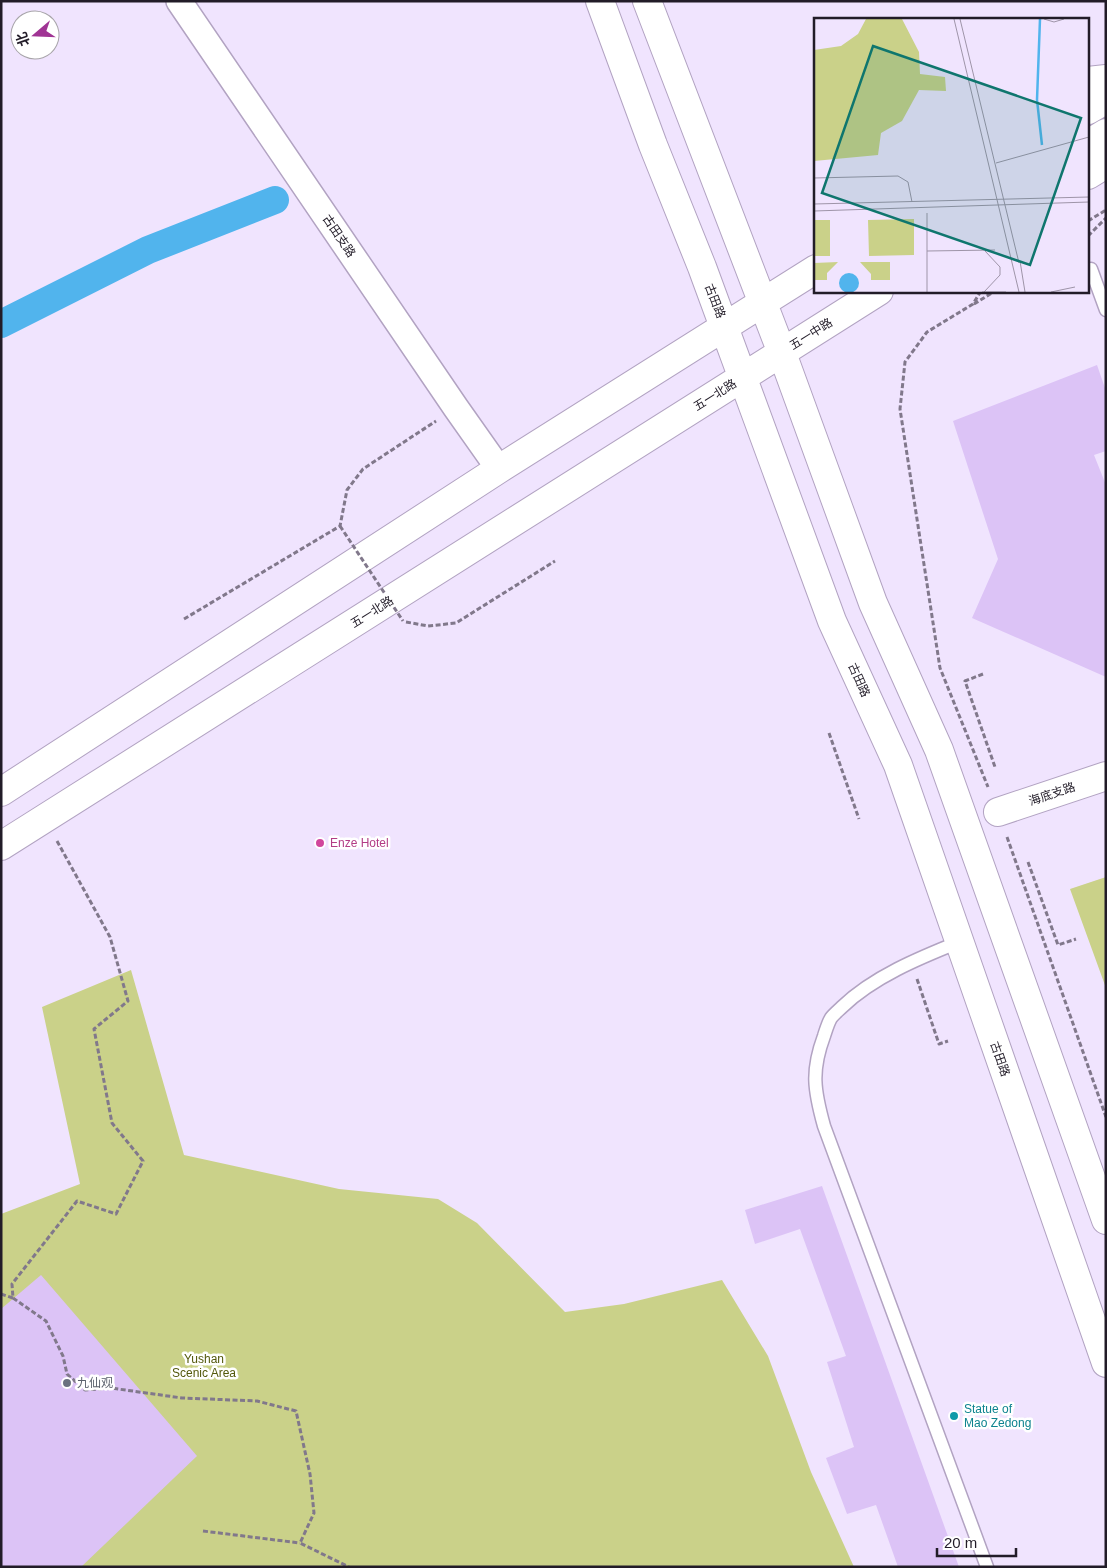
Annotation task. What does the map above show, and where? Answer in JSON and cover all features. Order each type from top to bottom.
[{"type":"main road","name":"古田路","points":[[600,1],[653,145],[743,377],[832,620],[898,765],[1106,1363]]},
{"type":"main road","points":[[647,1],[782,353],[873,603],[939,750],[1106,1220]]},
{"type":"main road","points":[[1090,81],[1106,79]]},
{"type":"main road","points":[[1090,109],[1102,102],[1106,95]]},
{"type":"main road","points":[[1090,143],[1106,133]]},
{"type":"main road","points":[[1090,174],[1106,164]]},
{"type":"main road","points":[[1,792],[814,270]]},
{"type":"main road","name":"五一中路","points":[[743,377],[877,292]]},
{"type":"main road","name":"五一北路","points":[[1,846],[743,377]]},
{"type":"main road","name":"海底支路","points":[[998,812],[1106,776]]},
{"type":"street","name":"古田支路","points":[[179,1],[500,470]]},
{"type":"lane","points":[[1092,269],[1106,310]]},
{"type":"lane","points":[[959,942],[918,958],[866,987],[853,996],[831,1018],[821,1045],[815,1070],[815,1094],[824,1126],[987,1567]]},
{"type":"path","points":[[1090,220],[1106,210]]},
{"type":"path","points":[[1090,234],[1106,218]]},
{"type":"path","points":[[973,304],[980,292]]},
{"type":"path","points":[[909,472],[900,410],[905,362],[927,332],[992,292]]},
{"type":"path","points":[[456,408],[364,469],[347,490],[340,526],[403,621],[428,626],[456,623],[555,561]]},
{"type":"path","points":[[184,619],[340,526]]},
{"type":"path","points":[[983,674],[965,681],[995,767]]},
{"type":"path","points":[[829,733],[860,819]]},
{"type":"path","points":[[13,1298],[12,1284],[77,1201],[116,1214],[143,1161],[112,1123],[94,1029],[128,1001],[110,937],[70,862],[43,819]]},
{"type":"path","points":[[1028,862],[1058,945],[1076,939]]},
{"type":"path","points":[[916,975],[939,1044],[948,1041]]},
{"type":"path","points":[[1,1294],[13,1298],[46,1321],[62,1356],[67,1374],[85,1390],[111,1388],[182,1398],[257,1401],[296,1412],[310,1474],[314,1513],[300,1543]]},
{"type":"path","points":[[203,1531],[300,1543],[349,1567]]},
{"type":"green space","points":[[1106,877],[1106,988],[1070,889]]},
{"type":"green space","name":"Yushan Scenic Area","points":[[131,970],[184,1155],[339,1189],[438,1199],[477,1223],[565,1312],[624,1304],[722,1280],[768,1356],[811,1472],[854,1567],[1,1567],[1,1214],[80,1184],[42,1007]]},
{"type":"building","points":[[1097,365],[1106,391],[1106,451],[1094,455],[1106,485],[1106,677],[972,618],[998,559],[953,421]]},
{"type":"building","points":[[822,1186],[959,1567],[898,1567],[876,1505],[847,1514],[826,1458],[854,1447],[827,1362],[846,1356],[800,1229],[755,1244],[745,1210]]},
{"type":"building","name":"九仙观","points":[[41,1275],[197,1456],[81,1567],[1,1567],[1,1309]]},
{"type":"waterway","points":[[1,324],[148,250],[275,200]]},
{"type":"place","name":"Enze Hotel","points":[[320,843]]},
{"type":"place","name":"九仙观","points":[[67,1383]]},
{"type":"place","name":"Statue of Mao Zedong","points":[[954,1416]]}]
